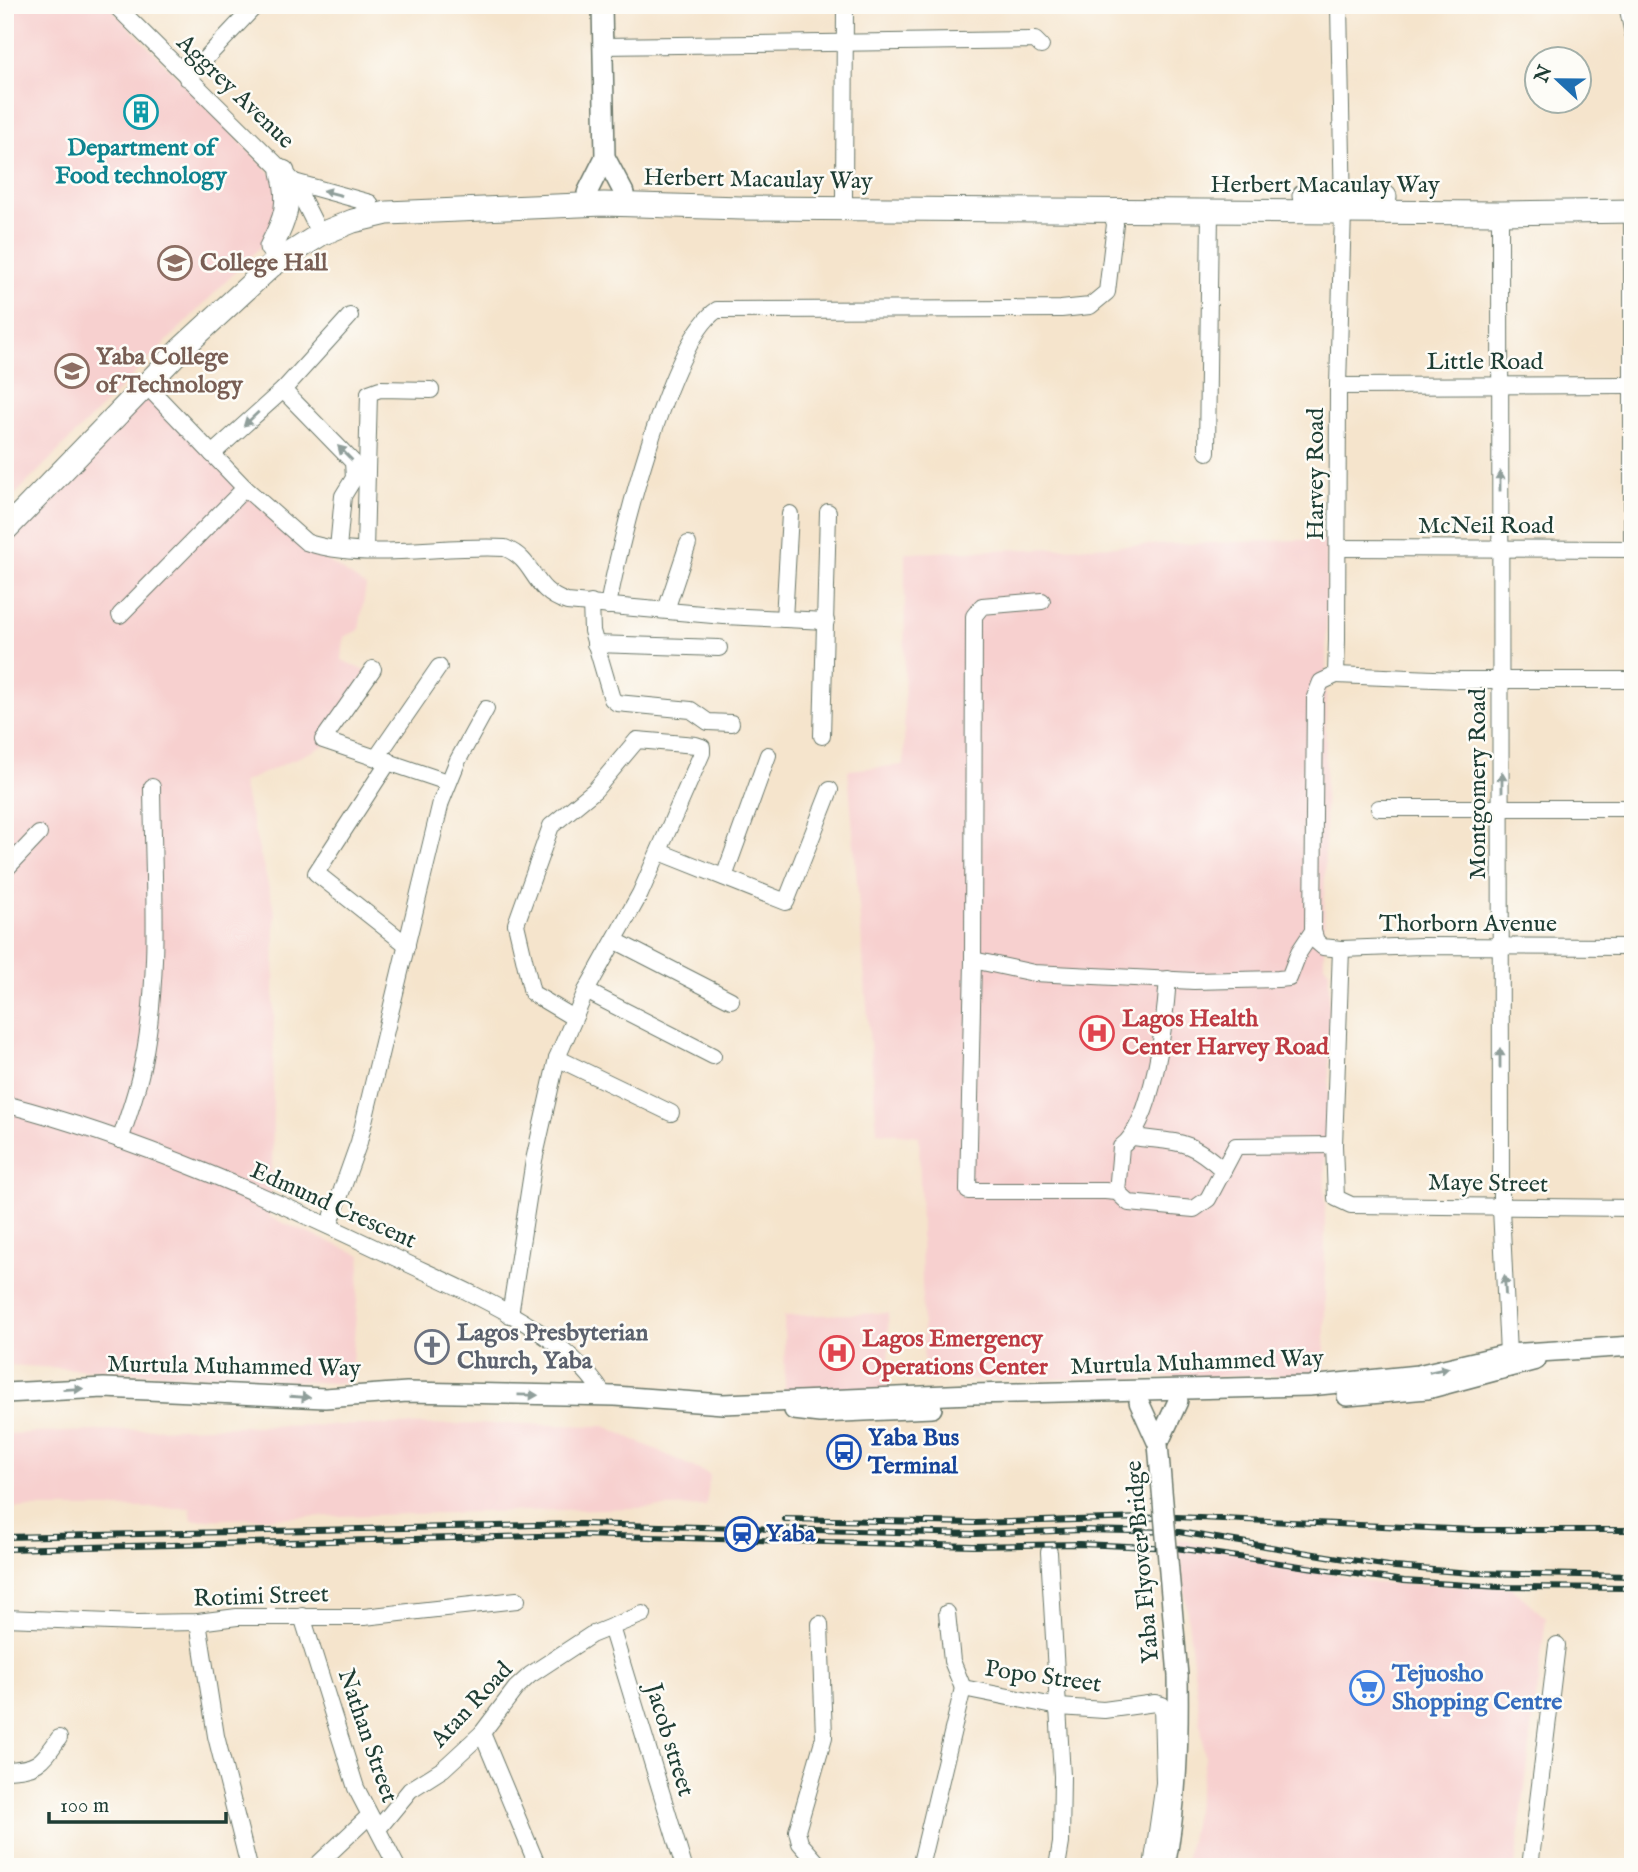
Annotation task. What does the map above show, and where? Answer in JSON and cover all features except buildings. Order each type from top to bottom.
[{"type":"highway","points":[[271,247],[287,208],[289,177]]},
{"type":"highway","name":"Herbert Macaulay Way","points":[[5,515],[205,310],[271,247],[314,222],[370,203],[624,193],[1343,203],[1500,214],[1632,211]]},
{"type":"highway","name":"Herbert Macaulay Way","points":[[5,530],[146,385],[247,287],[296,247],[353,220],[387,213],[604,205],[795,209],[1210,210],[1432,199],[1633,197]]},
{"type":"main road","points":[[602,5],[605,157],[624,193]]},
{"type":"main road","points":[[587,193],[605,157]]},
{"type":"main road","points":[[723,1404],[820,1413],[1275,1398],[1427,1389],[1564,1352],[1602,1346]]},
{"type":"main road","name":"Murtula Muhammed Way","points":[[5,1392],[104,1388],[326,1398],[407,1392],[615,1396],[723,1404],[972,1394],[1310,1386],[1418,1375],[1508,1354],[1633,1346]]},
{"type":"main road","name":"Yaba Flyover Bridge","points":[[1158,1444],[1178,1401]]},
{"type":"main road","name":"Yaba Flyover Bridge","points":[[1139,1402],[1158,1444],[1178,1676],[1179,1746],[1174,1817],[1165,1867]]},
{"type":"street","name":"Aggrey Avenue","points":[[115,5],[289,177]]},
{"type":"street","points":[[187,78],[256,5]]},
{"type":"street","points":[[844,198],[845,5]]},
{"type":"street","name":"Harvey Road","points":[[1336,675],[1339,548],[1338,386],[1343,203],[1339,5]]},
{"type":"street","points":[[1627,5],[1633,34]]},
{"type":"street","points":[[603,46],[1035,40],[1041,46]]},
{"type":"street","points":[[289,177],[370,203]]},
{"type":"street","points":[[289,177],[314,222]]},
{"type":"street","points":[[608,606],[636,486],[678,364],[705,317],[717,310],[1061,309],[1090,306],[1107,292],[1115,224],[1110,209]]},
{"type":"street","points":[[1207,452],[1210,210]]},
{"type":"street","points":[[1632,211],[1632,549]]},
{"type":"street","name":"Montgomery Road","points":[[1500,214],[1501,1208],[1508,1354]]},
{"type":"street","points":[[212,454],[283,390],[350,316]]},
{"type":"street","points":[[146,385],[245,488],[306,542],[365,550],[505,548],[523,558],[550,596],[608,606],[825,621]]},
{"type":"street","name":"Little Road","points":[[1338,386],[1632,385]]},
{"type":"street","points":[[365,550],[369,393],[380,389],[431,390]]},
{"type":"street","points":[[283,390],[354,461],[354,478],[343,496],[338,548]]},
{"type":"street","points":[[120,615],[245,488]]},
{"type":"street","points":[[822,736],[828,512]]},
{"type":"street","points":[[784,619],[790,513]]},
{"type":"street","points":[[666,610],[688,544]]},
{"type":"street","name":"McNeil Road","points":[[1339,548],[1632,549]]},
{"type":"street","points":[[1042,601],[982,606],[974,616],[974,960],[968,1191],[1117,1192],[1129,1203],[1194,1209],[1208,1199],[1236,1146],[1334,1145],[1341,948]]},
{"type":"street","points":[[591,603],[595,644],[609,692],[617,703],[691,710],[708,722],[731,723]]},
{"type":"street","points":[[595,644],[719,648]]},
{"type":"street","points":[[407,945],[316,873],[439,667]]},
{"type":"street","points":[[373,668],[323,740],[447,782]]},
{"type":"street","points":[[974,960],[1034,973],[1168,979],[1289,978],[1299,952],[1313,931],[1315,697],[1321,682],[1336,675],[1501,680],[1633,680]]},
{"type":"street","points":[[329,1226],[359,1142],[433,830],[447,782],[486,709]]},
{"type":"street","points":[[510,1315],[534,1160],[557,1058],[586,991],[616,941],[660,852],[698,764],[702,747],[637,740],[595,790],[551,825],[517,917],[532,993],[574,1018]]},
{"type":"street","points":[[724,877],[768,755]]},
{"type":"street","points":[[120,1140],[137,1086],[149,1029],[153,957],[152,787]]},
{"type":"street","points":[[660,852],[786,902],[830,790]]},
{"type":"street","points":[[1379,808],[1633,808]]},
{"type":"street","points":[[5,870],[39,834]]},
{"type":"street","name":"Thorborn Avenue","points":[[1313,931],[1316,941],[1323,947],[1341,948],[1633,947]]},
{"type":"street","points":[[616,941],[731,1000]]},
{"type":"street","points":[[1117,1192],[1121,1147],[1133,1137],[1159,1056],[1168,979]]},
{"type":"street","points":[[586,991],[713,1056]]},
{"type":"street","points":[[557,1058],[671,1113]]},
{"type":"street","name":"Edmund Crescent","points":[[5,1104],[65,1120],[120,1140],[329,1226],[510,1315],[573,1358],[603,1394],[615,1396]]},
{"type":"street","points":[[1133,1137],[1190,1144],[1206,1153],[1223,1170]]},
{"type":"street","name":"Maye Street","points":[[1334,1145],[1336,1198],[1342,1203],[1501,1208],[1633,1208]]},
{"type":"street","points":[[1049,1552],[1062,1789],[1061,1843],[1057,1867]]},
{"type":"street","name":"Rotimi Street","points":[[5,1618],[198,1622],[237,1617],[364,1618],[517,1600]]},
{"type":"street","points":[[920,1867],[963,1688],[952,1661],[947,1613]]},
{"type":"street","name":"Atan Road","points":[[315,1867],[374,1822],[410,1790],[443,1769],[482,1733],[516,1688],[530,1675],[570,1646],[643,1614]]},
{"type":"street","name":"Nathan Street","points":[[302,1616],[346,1759],[397,1867]]},
{"type":"street","points":[[198,1622],[216,1735],[249,1867]]},
{"type":"street","points":[[820,1624],[824,1737],[797,1832],[800,1843],[821,1867]]},
{"type":"street","name":"Jacob street","points":[[611,1627],[684,1867]]},
{"type":"street","points":[[1530,1867],[1557,1644]]},
{"type":"street","name":"Popo Street","points":[[963,1688],[1059,1707],[1104,1710],[1155,1703],[1162,1705],[1164,1783],[1152,1867]]},
{"type":"street","points":[[482,1733],[538,1867]]},
{"type":"street","points":[[5,1770],[31,1769],[42,1762],[59,1738]]},
{"type":"shaded area","name":"Yaba College of Technology","points":[[5,5],[108,5],[284,187],[270,237],[5,505]]},
{"type":"shaded area","points":[[150,392],[287,534],[366,586],[359,630],[344,637],[342,660],[373,675],[328,744],[242,783],[275,912],[272,1187],[269,1217],[361,1255],[350,1384],[5,1365],[5,549]]},
{"type":"shaded area","name":"Lagos Health Center Harvey Road","points":[[1327,539],[1324,965],[1329,970],[1329,1138],[1325,1139],[1325,1375],[924,1381],[919,1136],[877,1132],[848,770],[904,765],[905,553]]},
{"type":"shaded area","name":"Lagos Emergency Operations Center","points":[[888,1313],[889,1390],[785,1392],[784,1316]]},
{"type":"shaded area","points":[[236,1426],[605,1426],[710,1475],[706,1506],[192,1520],[190,1508],[5,1508],[5,1434]]},
{"type":"shaded area","name":"Tejuosho Shopping Centre","points":[[1178,1539],[1375,1583],[1511,1587],[1546,1618],[1515,1867],[1185,1867],[1205,1759]]},
{"type":"railway","points":[[785,1519],[975,1523],[1176,1517],[1474,1530],[1633,1530]]},
{"type":"railway","points":[[5,1537],[580,1524],[975,1534],[1082,1530],[1179,1532],[1395,1567],[1471,1573],[1633,1576]]},
{"type":"railway","points":[[5,1549],[578,1535],[973,1546],[1079,1544],[1176,1548],[1404,1581],[1500,1587],[1633,1588]]},
{"type":"place","name":"Department of Food technology","points":[[141,112]]},
{"type":"place","name":"College Hall","points":[[175,263]]},
{"type":"place","name":"Yaba College of Technology","points":[[72,371]]},
{"type":"place","name":"Lagos Health Center Harvey Road","points":[[1097,1033]]},
{"type":"place","name":"Lagos Presbyterian Church, Yaba","points":[[432,1347]]},
{"type":"place","name":"Lagos Emergency Operations Center","points":[[837,1353]]},
{"type":"place","name":"Yaba Bus Terminal","points":[[844,1452]]},
{"type":"place","name":"Yaba","points":[[742,1534]]},
{"type":"place","name":"Tejuosho Shopping Centre","points":[[1367,1688]]}]
